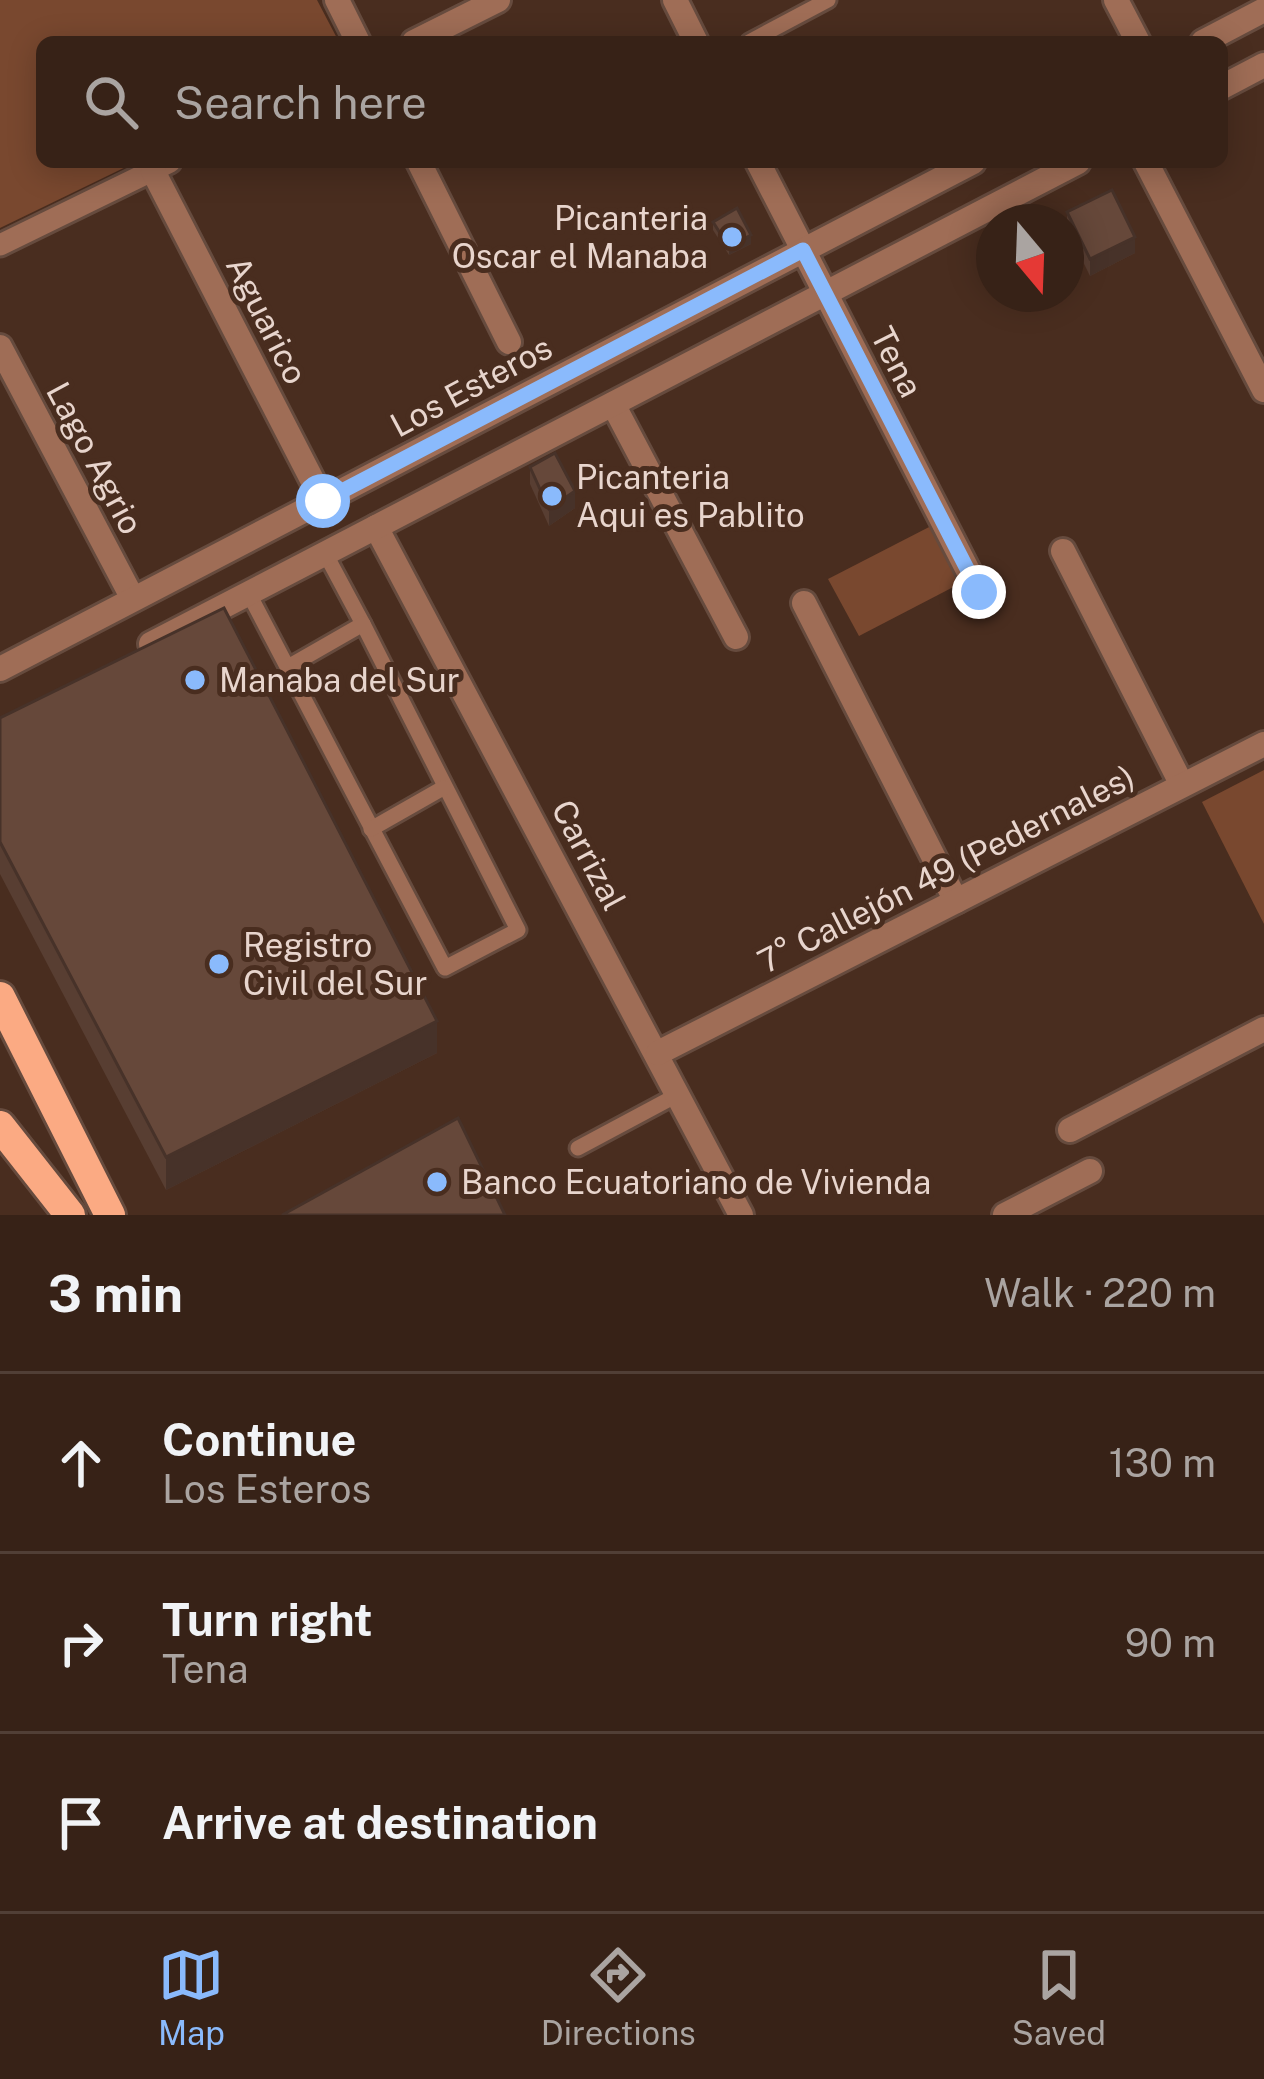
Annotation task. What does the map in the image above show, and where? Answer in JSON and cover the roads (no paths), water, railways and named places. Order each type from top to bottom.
[{"type":"main road","points":[[0,997],[110,1215]]},
{"type":"main road","points":[[0,1127],[44,1215]]},
{"type":"main road","points":[[0,1127],[70,1215]]},
{"type":"street","points":[[337,0],[355,36]]},
{"type":"street","points":[[427,36],[498,0]]},
{"type":"street","points":[[674,0],[693,36]]},
{"type":"street","points":[[1116,0],[1135,36]]},
{"type":"street","points":[[1214,36],[1264,10]]},
{"type":"street","points":[[1228,84],[1264,65]]},
{"type":"street","points":[[0,245],[158,168]]},
{"type":"street","name":"Aguarico","points":[[163,168],[323,501]]},
{"type":"street","points":[[421,168],[509,342]]},
{"type":"street","name":"Tena","points":[[761,168],[979,592]]},
{"type":"street","name":"Los Esteros","points":[[0,669],[961,168]]},
{"type":"street","points":[[124,658],[1066,168]]},
{"type":"street","points":[[1149,168],[1264,390]]},
{"type":"street","name":"Lago Agrio","points":[[0,346],[133,599]]},
{"type":"street","points":[[613,404],[736,637]]},
{"type":"street","name":"Carrizal","points":[[376,527],[741,1215]]},
{"type":"street","points":[[1063,551],[1182,785]]},
{"type":"street","points":[[804,603],[956,901]]},
{"type":"street","name":"7° Callejón 49 (Pedernales)","points":[[658,1053],[1264,744]]},
{"type":"street","points":[[1070,1130],[1264,1029]]},
{"type":"street","points":[[1006,1215],[1090,1171]]},
{"type":"lane","points":[[760,36],[828,0]]},
{"type":"lane","points":[[249,594],[445,968],[518,930],[325,553]]},
{"type":"lane","points":[[288,667],[363,624]]},
{"type":"lane","points":[[371,829],[443,788]]},
{"type":"lane","points":[[578,1148],[679,1094]]},
{"type":"place","name":"Picanteria Oscar el Manaba","points":[[732,237]]},
{"type":"place","name":"Picanteria Aqui es Pablito","points":[[552,496]]},
{"type":"place","name":"Manaba del Sur","points":[[195,680]]},
{"type":"place","name":"Registro Civil del Sur","points":[[219,964]]},
{"type":"place","name":"Banco Ecuatoriano de Vivienda","points":[[437,1182]]}]
